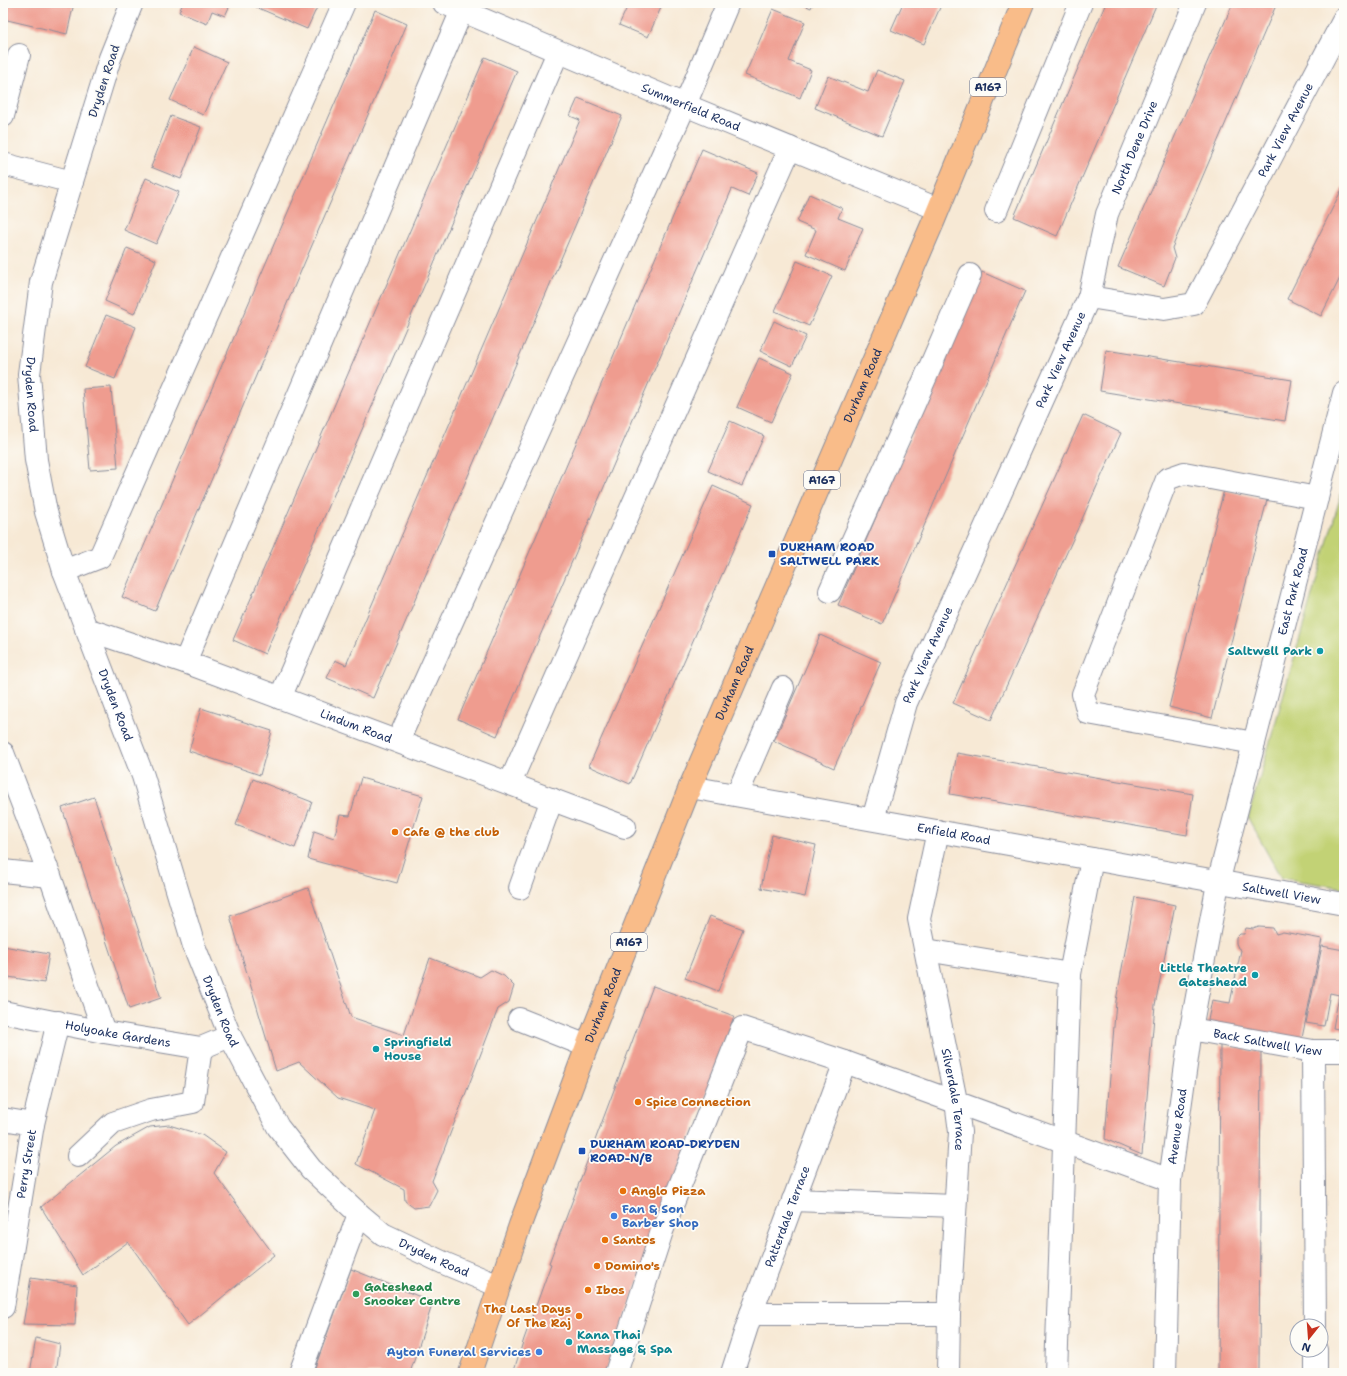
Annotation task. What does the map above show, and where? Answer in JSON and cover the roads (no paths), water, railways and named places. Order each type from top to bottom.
[{"type":"main road","name":"Durham Road","points":[[470,1373],[499,1286],[587,1046],[690,787],[938,209],[1023,3]]},
{"type":"street","name":"Dryden Road","points":[[132,3],[110,58],[41,282],[29,374],[36,460],[46,512],[64,571],[122,718],[143,776],[194,946],[230,1036],[278,1127],[311,1169],[359,1214],[383,1234],[446,1264],[499,1286]]},
{"type":"street","points":[[64,571],[100,557],[344,3]]},
{"type":"street","points":[[398,741],[685,105],[728,3]]},
{"type":"street","points":[[996,211],[1081,3]]},
{"type":"street","name":"North Dene Drive","points":[[1089,297],[1107,214],[1195,3]]},
{"type":"street","points":[[185,662],[457,6]]},
{"type":"street","name":"Summerfield Road","points":[[457,6],[558,52],[938,209]]},
{"type":"street","name":"Park View Avenue","points":[[873,819],[906,703],[1089,297],[1164,309],[1194,304],[1344,19]]},
{"type":"street","points":[[280,698],[558,52]]},
{"type":"street","points":[[3,116],[19,56]]},
{"type":"street","points":[[510,783],[790,148]]},
{"type":"street","points":[[3,164],[72,182]]},
{"type":"street","points":[[830,591],[970,275]]},
{"type":"street","name":"East Park Road","points":[[1218,883],[1344,393]]},
{"type":"street","points":[[1254,743],[1088,713],[1083,694],[1167,480],[1184,473],[1317,498]]},
{"type":"street","name":"Lindum Road","points":[[86,629],[185,662],[625,827]]},
{"type":"street","points":[[737,795],[784,688]]},
{"type":"street","points":[[3,753],[50,876],[104,1032]]},
{"type":"street","name":"Enfield Road","points":[[690,787],[873,819],[1218,883]]},
{"type":"street","points":[[520,888],[552,799]]},
{"type":"street","name":"Silverdale Terrace","points":[[938,831],[919,919],[956,1101],[960,1132],[955,1206],[948,1373]]},
{"type":"street","points":[[1056,1373],[1070,974],[1092,859]]},
{"type":"street","points":[[3,871],[50,876]]},
{"type":"street","name":"Saltwell View","points":[[1218,883],[1344,904]]},
{"type":"street","name":"Avenue Road","points":[[1165,1373],[1170,1180],[1191,1029],[1218,883]]},
{"type":"street","points":[[926,950],[1070,974]]},
{"type":"street","name":"Holyoake Gardens","points":[[3,1012],[104,1032],[201,1048]]},
{"type":"street","points":[[519,1019],[587,1046]]},
{"type":"street","name":"Perry Street","points":[[3,1307],[8,1240],[33,1124],[58,1022]]},
{"type":"street","points":[[616,1373],[662,1231],[742,1028],[956,1101],[1170,1180]]},
{"type":"street","name":"Back Saltwell View","points":[[1191,1029],[1313,1051],[1344,1051]]},
{"type":"street","points":[[78,1156],[112,1122],[151,1110],[192,1102],[201,1048],[230,1036]]},
{"type":"street","points":[[1313,1051],[1316,1318]]},
{"type":"street","name":"Patterdale Terrace","points":[[732,1373],[751,1314],[845,1062]]},
{"type":"street","points":[[3,1119],[33,1124]]},
{"type":"street","points":[[793,1200],[955,1206]]},
{"type":"street","points":[[300,1373],[359,1214]]},
{"type":"street","points":[[751,1314],[950,1314]]},
{"type":"street","points":[[1316,1358],[1316,1373]]},
{"type":"place","name":"DURHAM ROAD SALTWELL PARK","points":[[772,554]]},
{"type":"place","name":"Saltwell Park","points":[[1320,651]]},
{"type":"place","name":"Cafe @ the club","points":[[395,832]]},
{"type":"place","name":"Little Theatre Gateshead","points":[[1255,975]]},
{"type":"place","name":"Springfield House","points":[[376,1049]]},
{"type":"place","name":"Spice Connection","points":[[638,1102]]},
{"type":"place","name":"DURHAM ROAD-DRYDEN ROAD-N/B","points":[[582,1151]]},
{"type":"place","name":"Anglo Pizza","points":[[623,1191]]},
{"type":"place","name":"Fan & Son Barber Shop","points":[[614,1216]]},
{"type":"place","name":"Santos","points":[[605,1240]]},
{"type":"place","name":"Domino's","points":[[597,1266]]},
{"type":"place","name":"Ibos","points":[[588,1290]]},
{"type":"place","name":"Gateshead Snooker Centre","points":[[356,1294]]},
{"type":"place","name":"The Last Days Of The Raj","points":[[579,1316]]},
{"type":"place","name":"Kana Thai Massage & Spa","points":[[569,1342]]},
{"type":"place","name":"Ayton Funeral Services","points":[[539,1352]]}]
